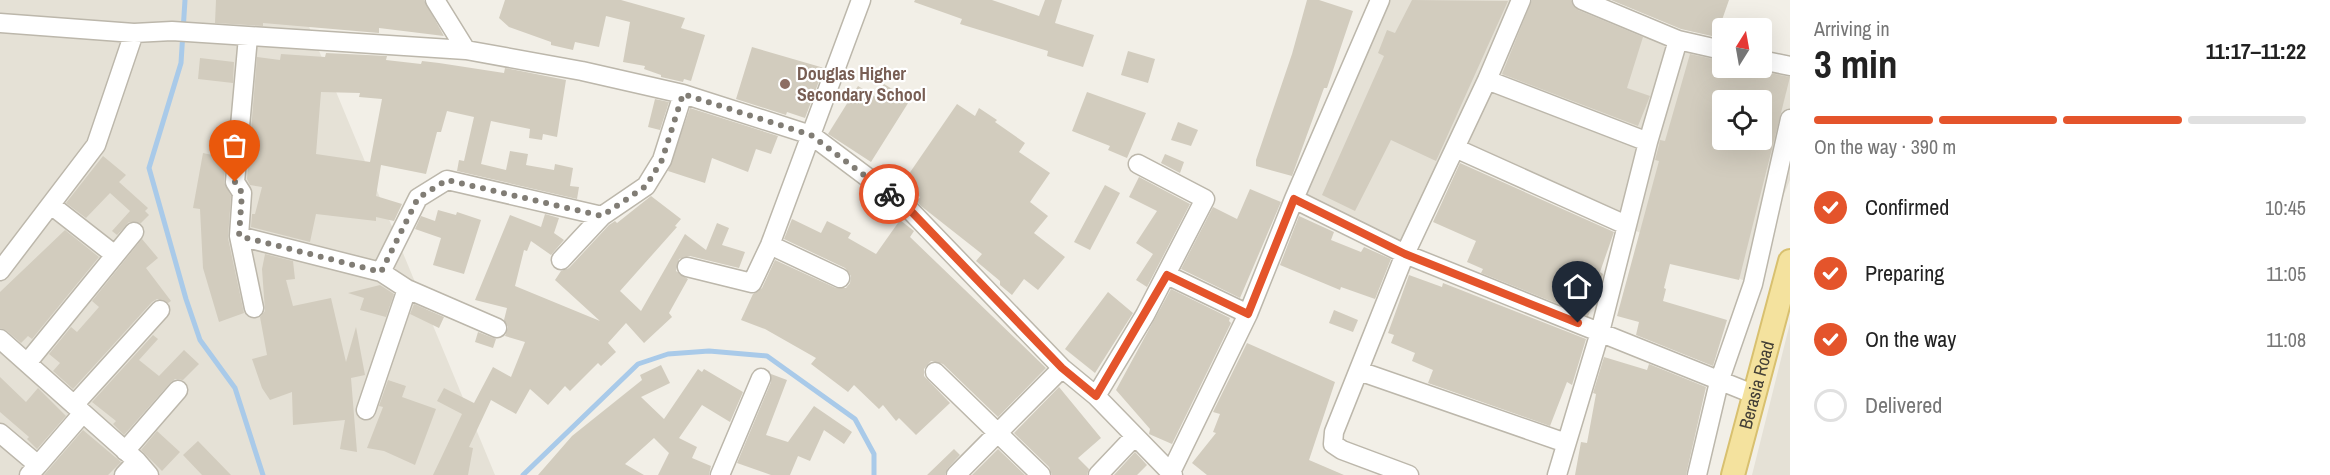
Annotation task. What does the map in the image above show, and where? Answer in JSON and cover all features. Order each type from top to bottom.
[{"type":"main road","name":"Berasia Road","points":[[1733,475],[1790,261]]},
{"type":"street","points":[[435,0],[466,50]]},
{"type":"street","points":[[687,267],[752,283],[771,244],[861,0]]},
{"type":"street","points":[[0,23],[134,33],[172,31],[466,50],[582,71],[683,94],[811,135],[907,207],[1062,368],[1096,396],[1172,474],[1248,314],[1294,199],[1380,0]]},
{"type":"street","points":[[1409,475],[1342,450],[1333,444],[1334,432],[1405,254],[1487,80],[1521,0]]},
{"type":"street","points":[[1582,0],[1678,40],[1712,48]]},
{"type":"street","points":[[0,271],[96,145],[134,33]]},
{"type":"street","points":[[248,37],[235,182],[242,193],[239,236],[254,308]]},
{"type":"street","points":[[1557,475],[1600,332],[1648,142],[1678,40]]},
{"type":"street","points":[[1772,62],[1790,66]]},
{"type":"street","points":[[1487,80],[1648,142]]},
{"type":"street","points":[[561,260],[602,216],[646,186],[662,160],[683,94]]},
{"type":"street","points":[[1697,475],[1719,382],[1753,284],[1790,119]]},
{"type":"street","points":[[1455,148],[1626,225]]},
{"type":"street","points":[[1096,396],[1167,275],[1205,200],[1138,164]]},
{"type":"street","points":[[381,272],[418,198],[447,180],[602,216]]},
{"type":"street","points":[[1294,199],[1405,254],[1719,382],[1754,394]]},
{"type":"street","points":[[51,205],[115,255]]},
{"type":"street","points":[[27,363],[134,232]]},
{"type":"street","points":[[239,236],[381,272],[407,289],[497,328]]},
{"type":"street","points":[[771,244],[840,278]]},
{"type":"street","points":[[1167,275],[1248,314]]},
{"type":"street","points":[[366,410],[407,289]]},
{"type":"street","points":[[0,433],[33,470],[78,409],[160,310]]},
{"type":"street","points":[[0,339],[131,456],[149,475]]},
{"type":"street","points":[[956,475],[1062,368]]},
{"type":"street","points":[[1359,370],[1566,443]]},
{"type":"street","points":[[935,372],[1041,475]]},
{"type":"street","points":[[720,475],[761,378]]},
{"type":"street","points":[[124,475],[131,456],[178,390]]},
{"type":"street","points":[[1098,475],[1135,436]]},
{"type":"shaded area","points":[[0,0],[298,0],[495,475],[0,475]]},
{"type":"shaded area","points":[[1380,0],[1580,0],[1712,46],[1712,78],[1772,78],[1772,67],[1790,66],[1790,180],[1747,282],[1456,148],[1405,254],[1294,199]]},
{"type":"shaded area","points":[[1790,323],[1790,475],[1752,475]]},
{"type":"building","points":[[216,0],[424,0],[444,36],[379,28],[379,33],[263,23],[263,26],[215,23]]},
{"type":"building","points":[[505,0],[621,0],[685,18],[681,28],[705,35],[691,81],[684,79],[683,82],[661,77],[661,75],[644,69],[645,66],[623,62],[630,22],[606,16],[599,47],[575,42],[573,50],[551,45],[551,42],[509,27],[499,18]]},
{"type":"building","points":[[915,0],[992,0],[1039,16],[1045,0],[1062,0],[1055,23],[1094,35],[1083,67],[1047,56],[1048,51],[960,24],[962,19],[914,2]]},
{"type":"building","points":[[1307,0],[1319,0],[1353,11],[1327,88],[1324,88],[1292,176],[1256,166],[1256,160],[1292,54]]},
{"type":"building","points":[[1412,0],[1508,1],[1436,161],[1391,140],[1355,211],[1322,195],[1384,56],[1378,53],[1387,30],[1395,33]]},
{"type":"building","points":[[1532,0],[1571,0],[1578,10],[1643,37],[1627,88],[1650,96],[1638,126],[1502,74]]},
{"type":"building","points":[[1611,0],[1729,0],[1723,18],[1712,18],[1712,36],[1681,29]]},
{"type":"building","points":[[752,47],[824,68],[805,118],[787,112],[786,115],[736,99]]},
{"type":"building","points":[[1128,51],[1155,59],[1148,83],[1121,75]]},
{"type":"building","points":[[326,53],[387,56],[386,60],[421,64],[422,61],[504,73],[505,68],[566,80],[557,137],[543,134],[542,140],[529,138],[530,129],[491,121],[481,164],[506,170],[510,151],[528,154],[526,165],[554,170],[555,164],[573,168],[570,186],[579,187],[577,199],[457,171],[459,160],[464,161],[474,117],[447,111],[441,132],[437,132],[426,174],[381,165],[376,196],[402,204],[394,221],[376,217],[376,221],[316,214],[310,242],[251,227],[252,214],[255,214],[262,187],[250,185],[247,179],[257,57],[280,60],[281,54],[325,57]],"holes":[[[321,92],[360,93],[359,97],[382,99],[370,162],[316,154]]]},
{"type":"building","points":[[1690,54],[1712,59],[1712,78],[1772,78],[1772,74],[1790,77],[1772,149],[1772,90],[1712,90],[1712,150],[1772,150],[1739,280],[1670,264],[1663,301],[1727,320],[1713,366],[1636,335],[1639,322],[1617,316],[1659,161],[1655,160],[1660,140],[1665,141]]},
{"type":"building","points":[[200,58],[234,62],[233,83],[198,79]]},
{"type":"building","points":[[884,84],[910,100],[871,162],[828,134],[858,86],[876,97]]},
{"type":"building","points":[[1087,92],[1146,113],[1127,158],[1108,150],[1110,146],[1072,131]]},
{"type":"building","points":[[655,99],[669,102],[660,130],[648,127]]},
{"type":"building","points":[[957,104],[975,116],[979,108],[997,120],[995,122],[1025,143],[1019,152],[1050,173],[1030,202],[1048,216],[1034,233],[1065,257],[1038,290],[1024,279],[1012,295],[1000,285],[1000,281],[976,261],[982,254],[921,206],[917,201],[920,197],[902,184]]},
{"type":"building","points":[[690,108],[778,136],[771,154],[756,149],[748,172],[712,158],[705,183],[668,171]]},
{"type":"building","points":[[1178,122],[1198,130],[1191,146],[1171,140]]},
{"type":"building","points":[[203,153],[226,158],[224,182],[231,196],[228,238],[244,313],[219,322],[203,268],[200,209],[193,208]]},
{"type":"building","points":[[1165,154],[1184,162],[1180,173],[1161,163]]},
{"type":"building","points":[[103,156],[126,175],[119,182],[148,208],[145,211],[149,215],[141,223],[129,222],[117,235],[112,231],[130,211],[110,193],[86,218],[66,203]]},
{"type":"building","points":[[1460,163],[1614,232],[1600,272],[1603,274],[1598,294],[1588,316],[1481,273],[1483,269],[1467,262],[1476,241],[1433,222]]},
{"type":"building","points":[[1139,177],[1190,204],[1147,287],[1136,280],[1153,254],[1136,243],[1157,211],[1129,197]]},
{"type":"building","points":[[1105,185],[1120,193],[1090,250],[1074,242]]},
{"type":"building","points":[[1250,189],[1281,202],[1240,298],[1181,269],[1213,207],[1237,219]]},
{"type":"building","points":[[651,196],[681,219],[675,226],[677,227],[620,291],[641,311],[685,234],[706,250],[717,223],[729,228],[722,245],[745,252],[739,268],[690,256],[679,259],[676,271],[688,279],[669,313],[672,317],[644,343],[626,323],[608,343],[616,352],[601,366],[598,363],[570,391],[565,386],[548,405],[530,389],[516,414],[491,400],[469,447],[473,448],[468,475],[433,475],[462,414],[437,401],[444,388],[474,403],[493,367],[511,377],[525,342],[505,336],[508,327],[504,320],[507,308],[475,300],[510,215],[541,227],[545,214],[559,218],[554,233],[564,240],[551,255],[531,241],[527,251],[524,250],[515,286],[600,321],[555,280],[561,271],[569,268],[609,225],[615,221],[617,223]]},
{"type":"building","points":[[438,210],[456,215],[457,212],[481,220],[464,274],[433,265],[441,238],[415,229],[421,216],[435,221]]},
{"type":"building","points":[[1299,216],[1334,232],[1331,240],[1361,252],[1364,247],[1391,259],[1375,299],[1341,287],[1340,290],[1280,265]]},
{"type":"building","points":[[792,219],[821,233],[827,221],[851,233],[848,238],[876,254],[900,220],[914,231],[910,237],[1046,368],[998,417],[943,364],[931,361],[924,369],[924,376],[950,403],[916,435],[899,418],[896,421],[883,405],[879,409],[854,385],[848,392],[811,364],[816,358],[765,329],[741,320],[753,294],[762,288],[775,260],[836,288],[846,288],[850,283],[851,276],[845,268],[784,239]]},
{"type":"building","points":[[65,230],[99,257],[32,339],[28,336],[21,343],[0,328],[0,292]]},
{"type":"building","points":[[142,239],[158,258],[146,268],[171,301],[168,303],[157,299],[152,302],[73,389],[53,371],[60,363],[49,354],[71,327],[77,332],[99,307],[92,301]]},
{"type":"building","points":[[265,254],[293,261],[295,279],[286,280],[293,306],[331,298],[346,362],[356,327],[365,375],[351,378],[357,452],[340,449],[345,420],[293,425],[292,392],[270,400],[262,388],[252,359],[267,355],[260,317],[265,311],[262,269]]},
{"type":"building","points":[[1409,275],[1442,287],[1443,283],[1586,339],[1572,385],[1567,382],[1550,426],[1428,383],[1433,370],[1412,361],[1415,353],[1391,343],[1394,335],[1388,333]]},
{"type":"building","points":[[380,285],[394,294],[386,317],[360,310],[364,298],[348,293]]},
{"type":"building","points":[[1171,289],[1230,318],[1231,323],[1172,444],[1149,434],[1150,429],[1116,390]]},
{"type":"building","points":[[1108,292],[1133,313],[1095,373],[1065,349]]},
{"type":"building","points":[[414,304],[444,317],[439,328],[410,314]]},
{"type":"building","points":[[1334,310],[1358,320],[1353,332],[1329,323]]},
{"type":"building","points":[[478,332],[496,339],[493,348],[475,342]]},
{"type":"building","points":[[153,335],[158,339],[139,360],[159,376],[184,350],[199,364],[183,380],[175,379],[170,383],[124,435],[113,424],[116,421],[92,402]]},
{"type":"building","points":[[1247,343],[1335,382],[1309,460],[1344,475],[1207,475],[1192,463],[1216,433],[1213,432],[1220,414],[1213,412]]},
{"type":"building","points":[[1604,357],[1647,370],[1649,364],[1706,387],[1686,475],[1575,475],[1581,442],[1587,443],[1596,394],[1593,393]]},
{"type":"building","points":[[661,365],[670,383],[641,397],[664,419],[698,369],[702,372],[704,369],[743,392],[730,422],[702,405],[679,438],[697,447],[692,458],[711,466],[709,475],[658,475],[669,453],[654,438],[625,464],[644,475],[538,475],[572,436],[642,380],[640,375]]},
{"type":"building","points":[[771,374],[787,380],[766,435],[788,442],[814,406],[852,432],[844,444],[824,430],[810,461],[798,456],[790,475],[771,475],[737,463],[771,382]]},
{"type":"building","points":[[0,377],[26,402],[38,388],[66,416],[37,449],[27,439],[29,437],[0,412]]},
{"type":"building","points":[[388,380],[406,386],[402,397],[436,409],[415,465],[384,451],[367,448],[383,407],[379,406]]},
{"type":"building","points":[[1059,387],[1101,438],[1078,458],[1089,469],[1087,475],[1052,475],[1049,467],[1014,433]]},
{"type":"building","points":[[83,430],[121,462],[108,475],[44,475]]},
{"type":"building","points":[[157,431],[180,452],[162,471],[141,450]]},
{"type":"building","points":[[198,441],[231,475],[202,475],[183,455]]},
{"type":"building","points":[[954,449],[960,455],[945,475],[927,475]]},
{"type":"building","points":[[998,449],[1025,475],[972,475]]},
{"type":"building","points":[[1135,452],[1147,465],[1137,475],[1114,475]]},
{"type":"waterway","points":[[185,0],[181,63],[149,168],[200,340],[235,388],[263,475]]},
{"type":"waterway","points":[[523,475],[638,364],[668,354],[709,351],[767,356],[855,419],[874,454],[874,475]]},
{"type":"way so far","points":[[235,182],[242,193],[239,236],[381,272],[418,198],[447,180],[602,216],[646,186],[662,160],[683,94],[811,135],[889,194]]},
{"type":"place","name":"Douglas Higher Secondary School","points":[[785,84]]},
{"type":"route","points":[[889,194],[907,207],[1062,368],[1096,396],[1167,275],[1248,314],[1294,199],[1405,254],[1578,323]]}]
